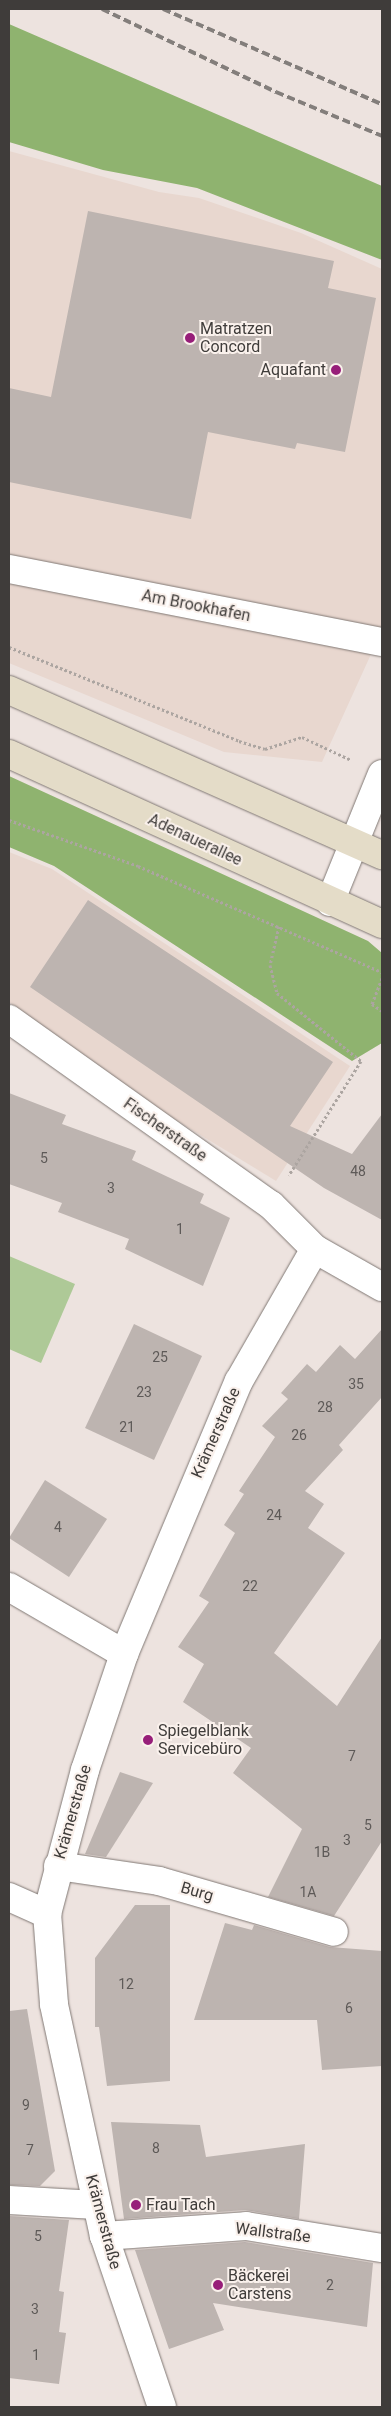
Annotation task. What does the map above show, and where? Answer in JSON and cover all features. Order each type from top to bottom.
[{"type":"main road","points":[[9,690],[382,855]]},
{"type":"main road","name":"Adenauerallee","points":[[9,754],[330,902],[382,924]]},
{"type":"street","name":"Am Brookhafen","points":[[9,569],[382,642]]},
{"type":"street","points":[[330,902],[357,844],[382,774]]},
{"type":"street","name":"Fischerstraße","points":[[9,1019],[271,1205],[315,1249]]},
{"type":"street","points":[[315,1249],[382,1287]]},
{"type":"street","name":"Krämerstraße","points":[[162,2407],[104,2236],[96,2204],[54,2004],[47,1914],[58,1866],[124,1654],[239,1381],[315,1249]]},
{"type":"street","points":[[9,1587],[124,1654]]},
{"type":"street","name":"Burg","points":[[58,1866],[159,1881],[334,1932]]},
{"type":"street","points":[[9,1897],[47,1914]]},
{"type":"street","points":[[9,2200],[96,2204]]},
{"type":"street","name":"Wallstraße","points":[[104,2236],[246,2226],[382,2248]]},
{"type":"path","points":[[9,647],[238,742],[265,749],[302,737],[382,774]]},
{"type":"path","points":[[9,820],[138,866],[382,972]]},
{"type":"path","points":[[271,1205],[361,1061],[277,993],[270,965],[279,926]]},
{"type":"path","points":[[382,978],[372,1004],[382,1011]]},
{"type":"shaded area","points":[[9,151],[159,192],[199,198],[301,233],[382,269],[382,630],[322,762],[224,752],[9,663]]},
{"type":"shaded area","points":[[9,852],[52,869],[350,1066],[276,1181],[133,1094],[9,1002]]},
{"type":"green space","points":[[9,24],[382,186],[382,260],[197,188],[103,170],[9,142]]},
{"type":"green space","points":[[9,776],[368,941],[382,953],[382,1043],[352,1061],[54,866],[9,847]]},
{"type":"green space","points":[[9,1256],[75,1284],[41,1363],[9,1349]]},
{"type":"building","name":"Matratzen Concord","points":[[88,211],[334,261],[328,288],[376,298],[345,452],[297,443],[295,449],[208,432],[191,519],[9,482],[9,388],[51,397]]},
{"type":"building","points":[[88,900],[333,1062],[290,1126],[352,1154],[382,1114],[382,1220],[324,1188],[30,987]]},
{"type":"building","points":[[9,1093],[66,1115],[62,1124],[136,1151],[132,1160],[204,1194],[200,1203],[230,1218],[203,1286],[125,1249],[129,1239],[58,1212],[62,1203],[9,1184]]},
{"type":"building","points":[[134,1324],[202,1356],[154,1460],[85,1428]]},
{"type":"building","points":[[382,1329],[382,1397],[339,1445],[343,1450],[305,1491],[324,1504],[308,1528],[345,1553],[274,1653],[337,1706],[382,1637],[382,1841],[334,1916],[268,1897],[302,1829],[233,1773],[251,1748],[183,1702],[204,1664],[178,1647],[209,1602],[199,1596],[235,1533],[224,1525],[244,1494],[239,1491],[275,1437],[262,1426],[288,1399],[281,1393],[307,1364],[316,1372],[340,1345],[355,1359]]},
{"type":"building","points":[[45,1480],[107,1519],[69,1577],[9,1538]]},
{"type":"building","points":[[120,1772],[153,1783],[106,1857],[85,1854]]},
{"type":"building","points":[[135,1905],[170,1905],[170,2081],[107,2086],[99,2027],[95,2027],[95,1958]]},
{"type":"building","points":[[225,1923],[252,1930],[254,1925],[330,1947],[382,1951],[382,2066],[322,2070],[317,2020],[194,2020]]},
{"type":"building","points":[[27,2009],[55,2171],[40,2186],[9,2185],[9,2011]]},
{"type":"building","points":[[111,2122],[200,2125],[206,2157],[305,2144],[299,2219],[245,2210],[124,2219]]},
{"type":"building","points":[[9,2216],[69,2220],[59,2291],[64,2292],[59,2332],[66,2333],[59,2384],[9,2378]]},
{"type":"building","points":[[245,2242],[373,2263],[367,2327],[213,2303],[224,2330],[169,2349],[135,2250]]},
{"type":"railway","points":[[102,9],[276,92],[382,136]]},
{"type":"railway","points":[[163,9],[382,104]]},
{"type":"place","name":"Matratzen Concord","points":[[190,338]]},
{"type":"place","name":"Aquafant","points":[[336,370]]},
{"type":"place","name":"Spiegelblank Servicebüro","points":[[148,1740]]},
{"type":"place","name":"Frau Tach","points":[[136,2205]]},
{"type":"place","name":"Bäckerei Carstens","points":[[218,2285]]}]
